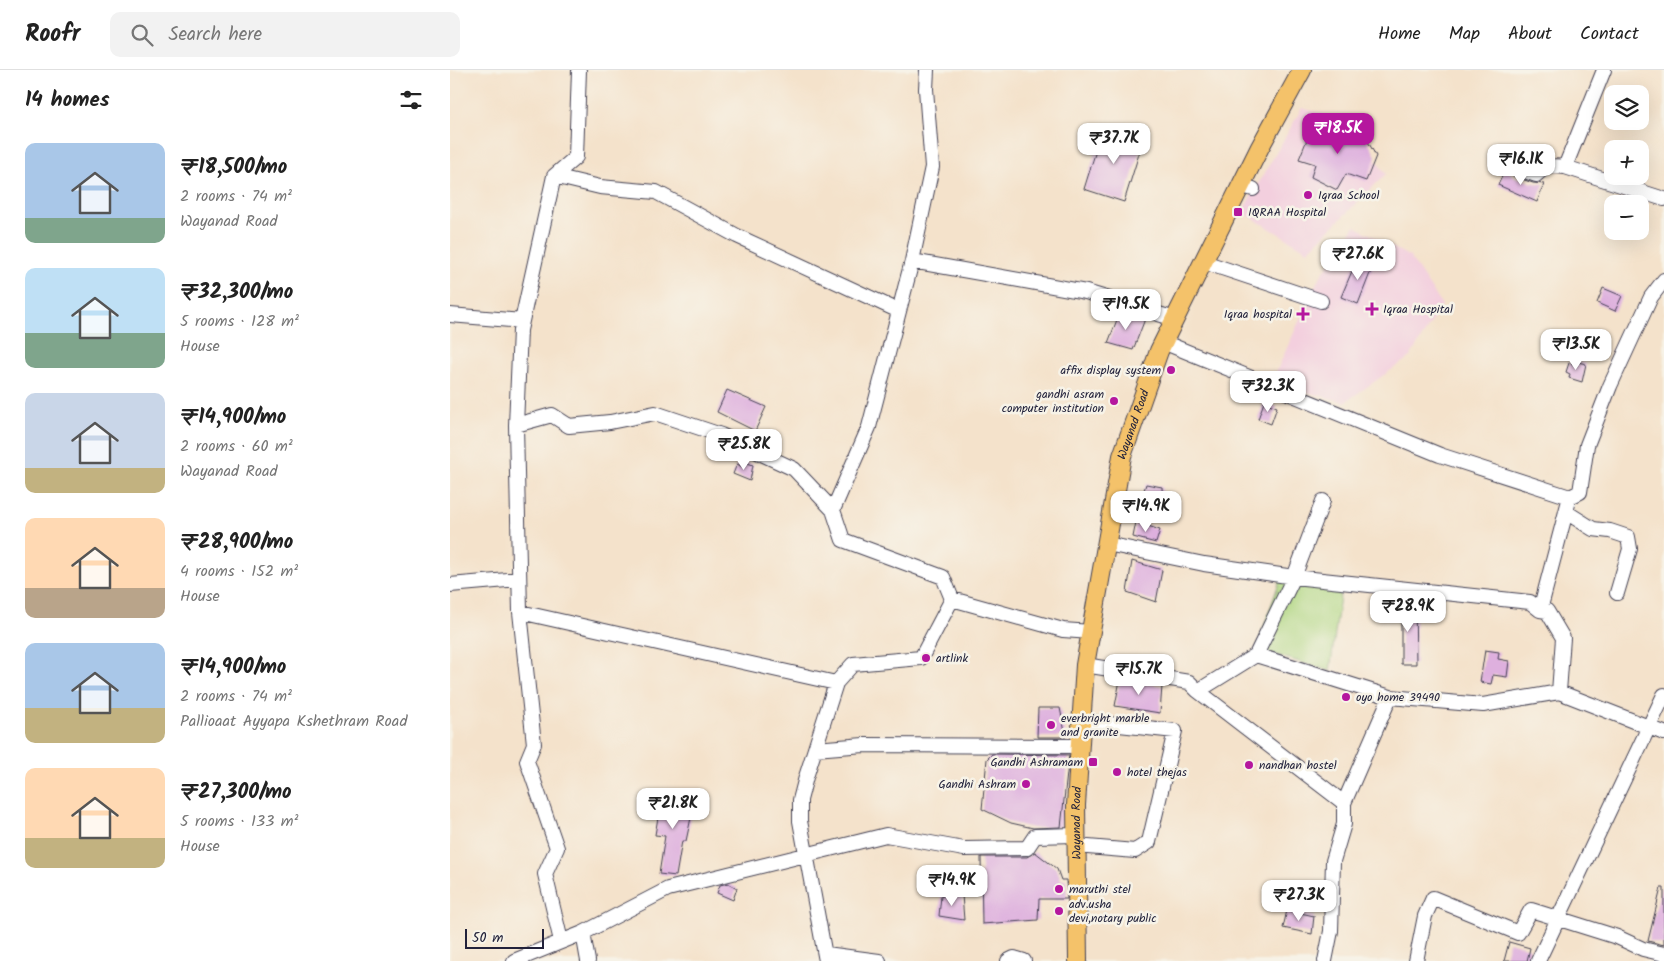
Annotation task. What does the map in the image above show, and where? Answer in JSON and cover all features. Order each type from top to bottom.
[{"type":"main road","name":"Wayanad Road","points":[[1078,961],[1076,840],[1086,665],[1122,456],[1164,342],[1204,262],[1248,186],[1302,70]]},
{"type":"street","points":[[562,941],[545,874],[557,848],[527,761],[534,744],[520,612],[516,425],[522,321],[554,176],[576,157],[580,70]]},
{"type":"street","points":[[833,510],[869,427],[912,260],[932,166],[926,89],[927,70]]},
{"type":"street","points":[[1565,167],[1604,70]]},
{"type":"street","points":[[1516,168],[1536,175],[1544,167],[1552,165],[1565,167],[1664,199]]},
{"type":"street","points":[[554,176],[600,187],[656,192],[737,236],[899,311]]},
{"type":"street","points":[[912,260],[1086,292],[1175,319]]},
{"type":"street","points":[[1204,262],[1321,300]]},
{"type":"street","points":[[1164,342],[1440,455],[1570,497],[1580,492],[1587,445],[1607,394],[1651,297],[1664,280]]},
{"type":"street","points":[[450,315],[522,321]]},
{"type":"street","points":[[516,425],[552,415],[569,426],[610,422],[655,413],[721,435],[794,469],[833,510],[842,540],[943,577],[952,599],[921,658],[853,664],[836,683],[800,800],[800,821],[808,855],[826,958],[878,961]]},
{"type":"street","points":[[1540,610],[1570,497]]},
{"type":"street","points":[[1198,691],[1256,655],[1294,577],[1323,501]]},
{"type":"street","points":[[1566,512],[1593,529],[1610,531],[1628,538],[1630,549],[1616,593]]},
{"type":"street","points":[[1106,544],[1204,564],[1294,577],[1530,602],[1540,610],[1547,611],[1563,638],[1559,692]]},
{"type":"street","points":[[450,586],[519,579]]},
{"type":"street","points":[[952,599],[1063,630],[1091,632]]},
{"type":"street","points":[[520,612],[836,683]]},
{"type":"street","points":[[1256,655],[1390,697],[1483,705],[1559,692],[1664,733]]},
{"type":"street","points":[[1086,665],[1190,682],[1198,691],[1344,804]]},
{"type":"street","points":[[1538,961],[1664,696]]},
{"type":"street","points":[[1325,961],[1331,931],[1333,861],[1344,824],[1344,804],[1390,697]]},
{"type":"street","points":[[514,961],[583,933],[668,889],[886,835],[964,849],[1027,848],[1035,836],[1076,840],[1135,850],[1149,842],[1175,731],[1082,721]]},
{"type":"street","points":[[815,749],[864,746],[1080,746]]},
{"type":"street","points":[[1416,961],[1425,916],[1433,898],[1518,932],[1531,910],[1617,937],[1643,949],[1664,954]]},
{"type":"street","points":[[583,933],[588,961]]},
{"type":"street","points":[[1008,961],[1014,958],[1024,961]]},
{"type":"shaded area","name":"Iqraa School","points":[[1302,108],[1346,120],[1386,174],[1308,251],[1242,212]]},
{"type":"shaded area","name":"Iqraa Hospital","points":[[1355,226],[1410,257],[1442,305],[1410,357],[1345,402],[1271,383],[1318,280]]},
{"type":"green space","points":[[1281,577],[1341,589],[1330,671],[1256,649]]},
{"type":"building","points":[[1313,125],[1325,130],[1328,126],[1339,130],[1352,125],[1362,131],[1376,156],[1366,181],[1346,174],[1337,190],[1311,177],[1315,164],[1299,159]]},
{"type":"building","points":[[1103,128],[1143,141],[1124,202],[1084,189]]},
{"type":"building","points":[[1506,168],[1513,176],[1533,183],[1544,184],[1537,202],[1498,185]]},
{"type":"building","points":[[1358,257],[1374,263],[1358,304],[1341,297]]},
{"type":"building","points":[[1603,288],[1622,296],[1615,311],[1597,303]]},
{"type":"building","points":[[1120,312],[1145,319],[1133,350],[1108,343]]},
{"type":"building","points":[[1574,361],[1586,364],[1582,382],[1569,378],[1570,374],[1566,372],[1569,363],[1573,364]]},
{"type":"building","points":[[727,390],[766,407],[755,431],[717,412]]},
{"type":"building","points":[[1264,402],[1277,407],[1271,424],[1258,419]]},
{"type":"building","points":[[745,462],[753,465],[750,481],[733,474],[737,464],[743,467]]},
{"type":"building","points":[[1146,484],[1162,487],[1163,512],[1139,506]]},
{"type":"building","points":[[1136,522],[1160,530],[1156,543],[1133,537]]},
{"type":"building","points":[[1132,561],[1162,570],[1156,602],[1127,592]]},
{"type":"building","points":[[1401,602],[1415,602],[1416,664],[1401,664]]},
{"type":"building","points":[[1485,650],[1499,652],[1498,659],[1509,661],[1507,677],[1493,675],[1491,684],[1480,682]]},
{"type":"building","points":[[1120,680],[1162,686],[1160,713],[1115,706]]},
{"type":"building","name":"everbright marble and granite","points":[[1038,708],[1060,708],[1066,737],[1037,737]]},
{"type":"building","name":"Gandhi Ashram","points":[[992,754],[1069,755],[1061,827],[1033,828],[1011,823],[982,809],[987,759]]},
{"type":"building","points":[[662,794],[695,799],[686,841],[682,841],[676,876],[659,874],[665,836],[655,835]]},
{"type":"building","points":[[1035,852],[1057,869],[1061,880],[1066,880],[1067,899],[1039,899],[1038,920],[982,924],[981,857],[1027,857]]},
{"type":"building","points":[[728,883],[737,888],[733,900],[717,893],[720,885]]},
{"type":"building","points":[[1661,888],[1664,888],[1664,945],[1648,941]]},
{"type":"building","points":[[962,895],[964,920],[939,916],[941,896]]},
{"type":"building","points":[[1287,910],[1314,916],[1312,934],[1283,928]]},
{"type":"building","points":[[1509,942],[1530,948],[1527,961],[1504,961]]},
{"type":"place","name":"Iqraa School","points":[[1308,195]]},
{"type":"place","name":"IQRAA Hospital","points":[[1238,212]]},
{"type":"place","name":"Iqraa Hospital","points":[[1372,309]]},
{"type":"place","name":"Iqraa hospital","points":[[1303,314]]},
{"type":"place","name":"affix display system","points":[[1171,370]]},
{"type":"place","name":"gandhi asram computer institution","points":[[1114,401]]},
{"type":"place","name":"artlink","points":[[926,658]]},
{"type":"place","name":"oyo home 39490","points":[[1346,697]]},
{"type":"place","name":"everbright marble and granite","points":[[1051,725]]},
{"type":"place","name":"Gandhi Ashramam","points":[[1093,762]]},
{"type":"place","name":"nandhan hostel","points":[[1249,765]]},
{"type":"place","name":"hotel thejas","points":[[1117,772]]},
{"type":"place","name":"Gandhi Ashram","points":[[1026,784]]},
{"type":"place","name":"maruthi stel","points":[[1059,889]]},
{"type":"place","name":"adv.usha devi,notary public","points":[[1059,911]]}]
